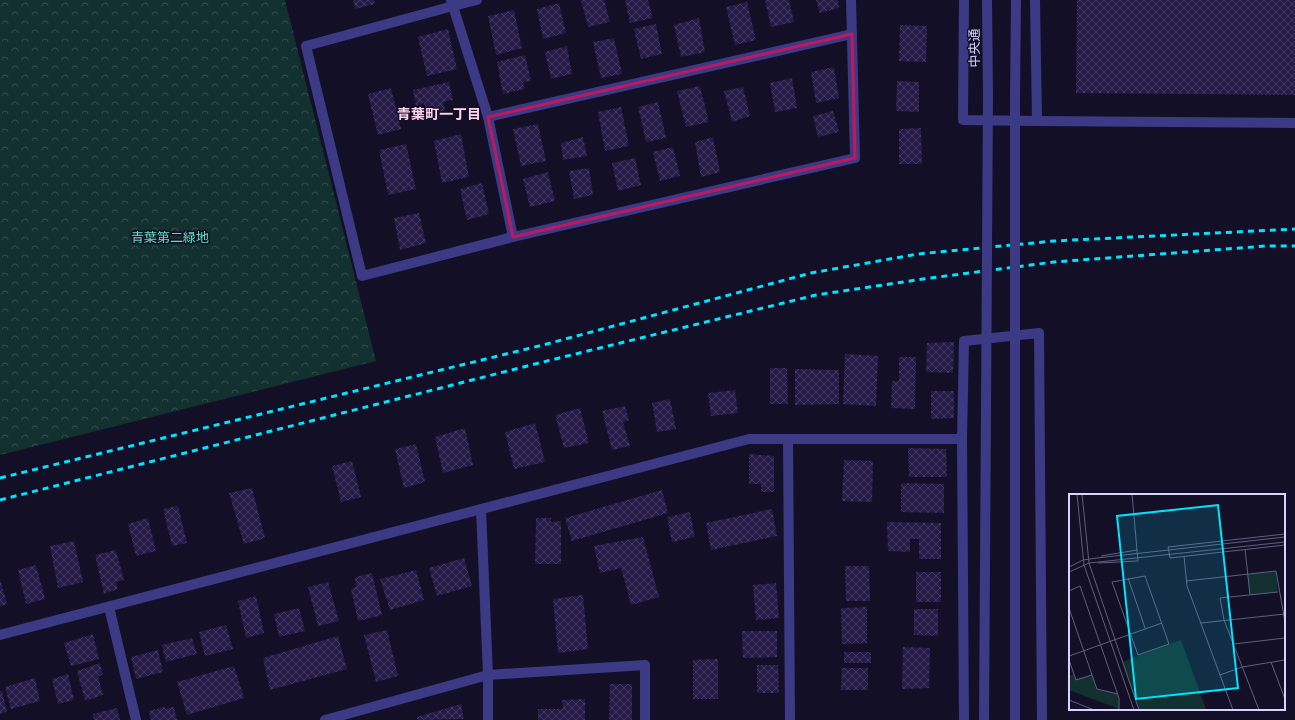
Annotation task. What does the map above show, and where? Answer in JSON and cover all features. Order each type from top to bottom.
[{"type":"street","points":[[477,0],[452,3],[306,46],[362,276],[513,237],[855,158],[851,0]]},
{"type":"street","points":[[964,0],[963,120],[1295,123]]},
{"type":"street","name":"中央通","points":[[984,720],[988,96],[987,0]]},
{"type":"street","points":[[1015,720],[1016,0]]},
{"type":"street","points":[[1035,0],[1037,120]]},
{"type":"street","points":[[452,3],[488,117],[513,237]]},
{"type":"street","points":[[488,117],[852,34]]},
{"type":"street","points":[[964,720],[962,439],[964,341],[1040,333],[1042,720]]},
{"type":"street","points":[[0,635],[749,438],[962,439]]},
{"type":"street","points":[[788,439],[790,720]]},
{"type":"street","points":[[481,509],[488,675],[488,720]]},
{"type":"street","points":[[109,607],[136,720]]},
{"type":"street","points":[[325,720],[488,675],[645,665],[645,720]]},
{"type":"highlighted area","points":[[852,34],[855,158],[513,237],[488,117]]},
{"type":"green space","name":"青葉第二緑地","points":[[0,0],[285,0],[376,361],[0,455]]},
{"type":"building","points":[[353,0],[374,0],[375,4],[355,9]]},
{"type":"building","points":[[581,0],[604,0],[610,22],[588,27]]},
{"type":"building","points":[[625,0],[648,0],[653,18],[630,23]]},
{"type":"building","points":[[765,0],[789,0],[794,22],[771,27]]},
{"type":"building","points":[[816,0],[838,0],[839,8],[820,13]]},
{"type":"building","points":[[1077,0],[1295,0],[1295,95],[1076,93]]},
{"type":"building","points":[[747,2],[756,40],[735,45],[726,7]]},
{"type":"building","points":[[559,3],[566,33],[543,39],[537,9]]},
{"type":"building","points":[[514,10],[522,48],[496,55],[488,16]]},
{"type":"building","points":[[699,18],[705,52],[681,57],[674,25]]},
{"type":"building","points":[[656,24],[662,54],[641,59],[634,29]]},
{"type":"building","points":[[900,25],[927,26],[926,62],[899,61]]},
{"type":"building","points":[[448,29],[457,69],[427,76],[418,37]]},
{"type":"building","points":[[614,38],[622,74],[601,78],[593,42]]},
{"type":"building","points":[[567,46],[572,74],[551,79],[545,52]]},
{"type":"building","points":[[525,55],[531,81],[523,82],[525,89],[503,94],[497,62]]},
{"type":"building","points":[[834,67],[839,98],[816,103],[811,72]]},
{"type":"building","points":[[792,78],[797,108],[775,112],[770,83]]},
{"type":"building","points":[[897,81],[919,82],[919,112],[896,111]]},
{"type":"building","points":[[449,82],[453,100],[443,102],[446,115],[429,120],[424,103],[416,106],[413,90]]},
{"type":"building","points":[[700,86],[709,122],[686,127],[677,91]]},
{"type":"building","points":[[743,87],[750,116],[732,122],[724,91]]},
{"type":"building","points":[[391,88],[401,129],[378,135],[368,94]]},
{"type":"building","points":[[658,102],[666,138],[646,142],[638,107]]},
{"type":"building","points":[[621,107],[629,146],[605,151],[598,112]]},
{"type":"building","points":[[833,111],[839,132],[818,137],[813,116]]},
{"type":"building","points":[[538,124],[546,161],[521,166],[513,129]]},
{"type":"building","points":[[921,128],[922,164],[899,164],[899,129]]},
{"type":"building","points":[[461,134],[469,177],[442,183],[434,141]]},
{"type":"building","points":[[583,137],[587,156],[563,160],[561,143]]},
{"type":"building","points":[[713,137],[720,172],[701,177],[695,142]]},
{"type":"building","points":[[406,144],[416,189],[388,195],[379,150]]},
{"type":"building","points":[[673,147],[680,176],[660,181],[653,152]]},
{"type":"building","points":[[635,158],[641,185],[618,191],[612,163]]},
{"type":"building","points":[[589,168],[593,195],[574,199],[569,171]]},
{"type":"building","points":[[548,172],[555,201],[530,207],[523,179]]},
{"type":"building","points":[[482,183],[489,214],[467,220],[460,189]]},
{"type":"building","points":[[419,213],[426,243],[400,250],[394,218]]},
{"type":"building","points":[[954,342],[953,373],[926,372],[927,343]]},
{"type":"building","points":[[845,354],[878,356],[876,406],[843,404]]},
{"type":"building","points":[[899,357],[916,357],[915,409],[891,408],[892,381],[899,381]]},
{"type":"building","points":[[770,368],[787,368],[788,404],[770,404]]},
{"type":"building","points":[[795,369],[839,370],[839,404],[795,405]]},
{"type":"building","points":[[735,390],[738,413],[711,416],[708,393]]},
{"type":"building","points":[[931,391],[954,391],[954,418],[931,419]]},
{"type":"building","points":[[670,399],[676,429],[657,432],[652,403]]},
{"type":"building","points":[[625,406],[629,420],[623,422],[630,446],[612,450],[602,411]]},
{"type":"building","points":[[580,408],[589,443],[564,448],[555,415]]},
{"type":"building","points":[[535,423],[545,462],[514,469],[505,432]]},
{"type":"building","points":[[465,428],[473,465],[443,473],[435,437]]},
{"type":"building","points":[[416,444],[425,482],[404,488],[395,449]]},
{"type":"building","points":[[908,448],[946,449],[947,477],[909,477]]},
{"type":"building","points":[[749,454],[774,456],[774,492],[761,492],[761,484],[749,484]]},
{"type":"building","points":[[844,460],[873,461],[872,502],[842,501]]},
{"type":"building","points":[[352,461],[361,497],[341,502],[332,466]]},
{"type":"building","points":[[901,483],[944,484],[944,513],[901,512]]},
{"type":"building","points":[[252,488],[265,538],[244,544],[229,493]]},
{"type":"building","points":[[662,490],[668,513],[572,541],[565,518]]},
{"type":"building","points":[[178,506],[187,543],[172,546],[163,509]]},
{"type":"building","points":[[772,509],[777,536],[711,550],[706,523]]},
{"type":"building","points":[[690,512],[695,537],[672,542],[667,517]]},
{"type":"building","points":[[148,518],[156,551],[136,556],[128,524]]},
{"type":"building","points":[[536,518],[551,518],[551,522],[561,521],[561,564],[535,564]]},
{"type":"building","points":[[887,522],[941,523],[941,559],[919,559],[919,539],[910,539],[910,552],[888,551]]},
{"type":"building","points":[[643,537],[659,597],[631,605],[621,568],[600,573],[594,546]]},
{"type":"building","points":[[74,541],[83,582],[58,588],[50,546]]},
{"type":"building","points":[[116,550],[124,580],[116,582],[118,589],[104,594],[95,555]]},
{"type":"building","points":[[464,558],[472,586],[437,596],[429,568]]},
{"type":"building","points":[[36,565],[45,599],[26,604],[18,570]]},
{"type":"building","points":[[845,566],[869,566],[870,601],[846,601]]},
{"type":"building","points":[[416,570],[424,600],[390,610],[380,579]]},
{"type":"building","points":[[916,572],[941,572],[941,602],[916,602]]},
{"type":"building","points":[[372,573],[382,615],[358,621],[351,589],[356,587],[355,577]]},
{"type":"building","points":[[0,579],[7,604],[0,606]]},
{"type":"building","points":[[328,582],[339,621],[318,626],[308,587]]},
{"type":"building","points":[[776,583],[779,618],[756,620],[753,585]]},
{"type":"building","points":[[583,595],[588,649],[558,653],[553,599]]},
{"type":"building","points":[[256,596],[264,633],[246,638],[238,601]]},
{"type":"building","points":[[867,607],[867,643],[842,644],[841,608]]},
{"type":"building","points":[[299,608],[305,631],[279,637],[274,614]]},
{"type":"building","points":[[914,609],[938,609],[938,636],[914,635]]},
{"type":"building","points":[[226,625],[233,649],[205,656],[199,632]]},
{"type":"building","points":[[387,630],[398,676],[376,682],[364,635]]},
{"type":"building","points":[[742,631],[777,631],[777,657],[743,658]]},
{"type":"building","points":[[93,634],[99,659],[71,666],[64,643]]},
{"type":"building","points":[[338,636],[347,669],[270,690],[263,658]]},
{"type":"building","points":[[192,638],[197,654],[166,662],[162,645]]},
{"type":"building","points":[[903,647],[930,648],[929,688],[902,689]]},
{"type":"building","points":[[158,650],[163,672],[136,679],[131,657]]},
{"type":"building","points":[[844,652],[871,652],[871,663],[844,663]]},
{"type":"building","points":[[718,659],[718,699],[693,699],[693,660]]},
{"type":"building","points":[[100,663],[103,675],[98,676],[103,695],[85,701],[77,671]]},
{"type":"building","points":[[757,665],[778,665],[779,693],[757,693]]},
{"type":"building","points":[[234,666],[244,698],[187,715],[177,682]]},
{"type":"building","points":[[842,668],[868,668],[868,690],[841,690]]},
{"type":"building","points":[[68,674],[74,700],[58,704],[52,679]]},
{"type":"building","points":[[35,678],[40,701],[11,709],[5,687]]},
{"type":"building","points":[[610,684],[632,684],[632,720],[609,720]]},
{"type":"building","points":[[0,691],[2,691],[7,712],[0,714]]},
{"type":"building","points":[[585,699],[585,720],[538,720],[538,709],[563,709],[562,700]]},
{"type":"building","points":[[461,704],[464,719],[417,720],[417,717]]},
{"type":"building","points":[[164,707],[165,709],[174,707],[177,720],[151,720],[149,711]]},
{"type":"building","points":[[117,708],[120,720],[94,720],[93,714]]},
{"type":"railway","points":[[0,478],[543,345],[811,273],[918,254],[1054,241],[1295,229]]},
{"type":"railway","points":[[0,500],[547,361],[816,295],[1054,262],[1266,246],[1295,246]]},
{"type":"district","name":"青葉町一丁目","points":[[439,114]]}]
